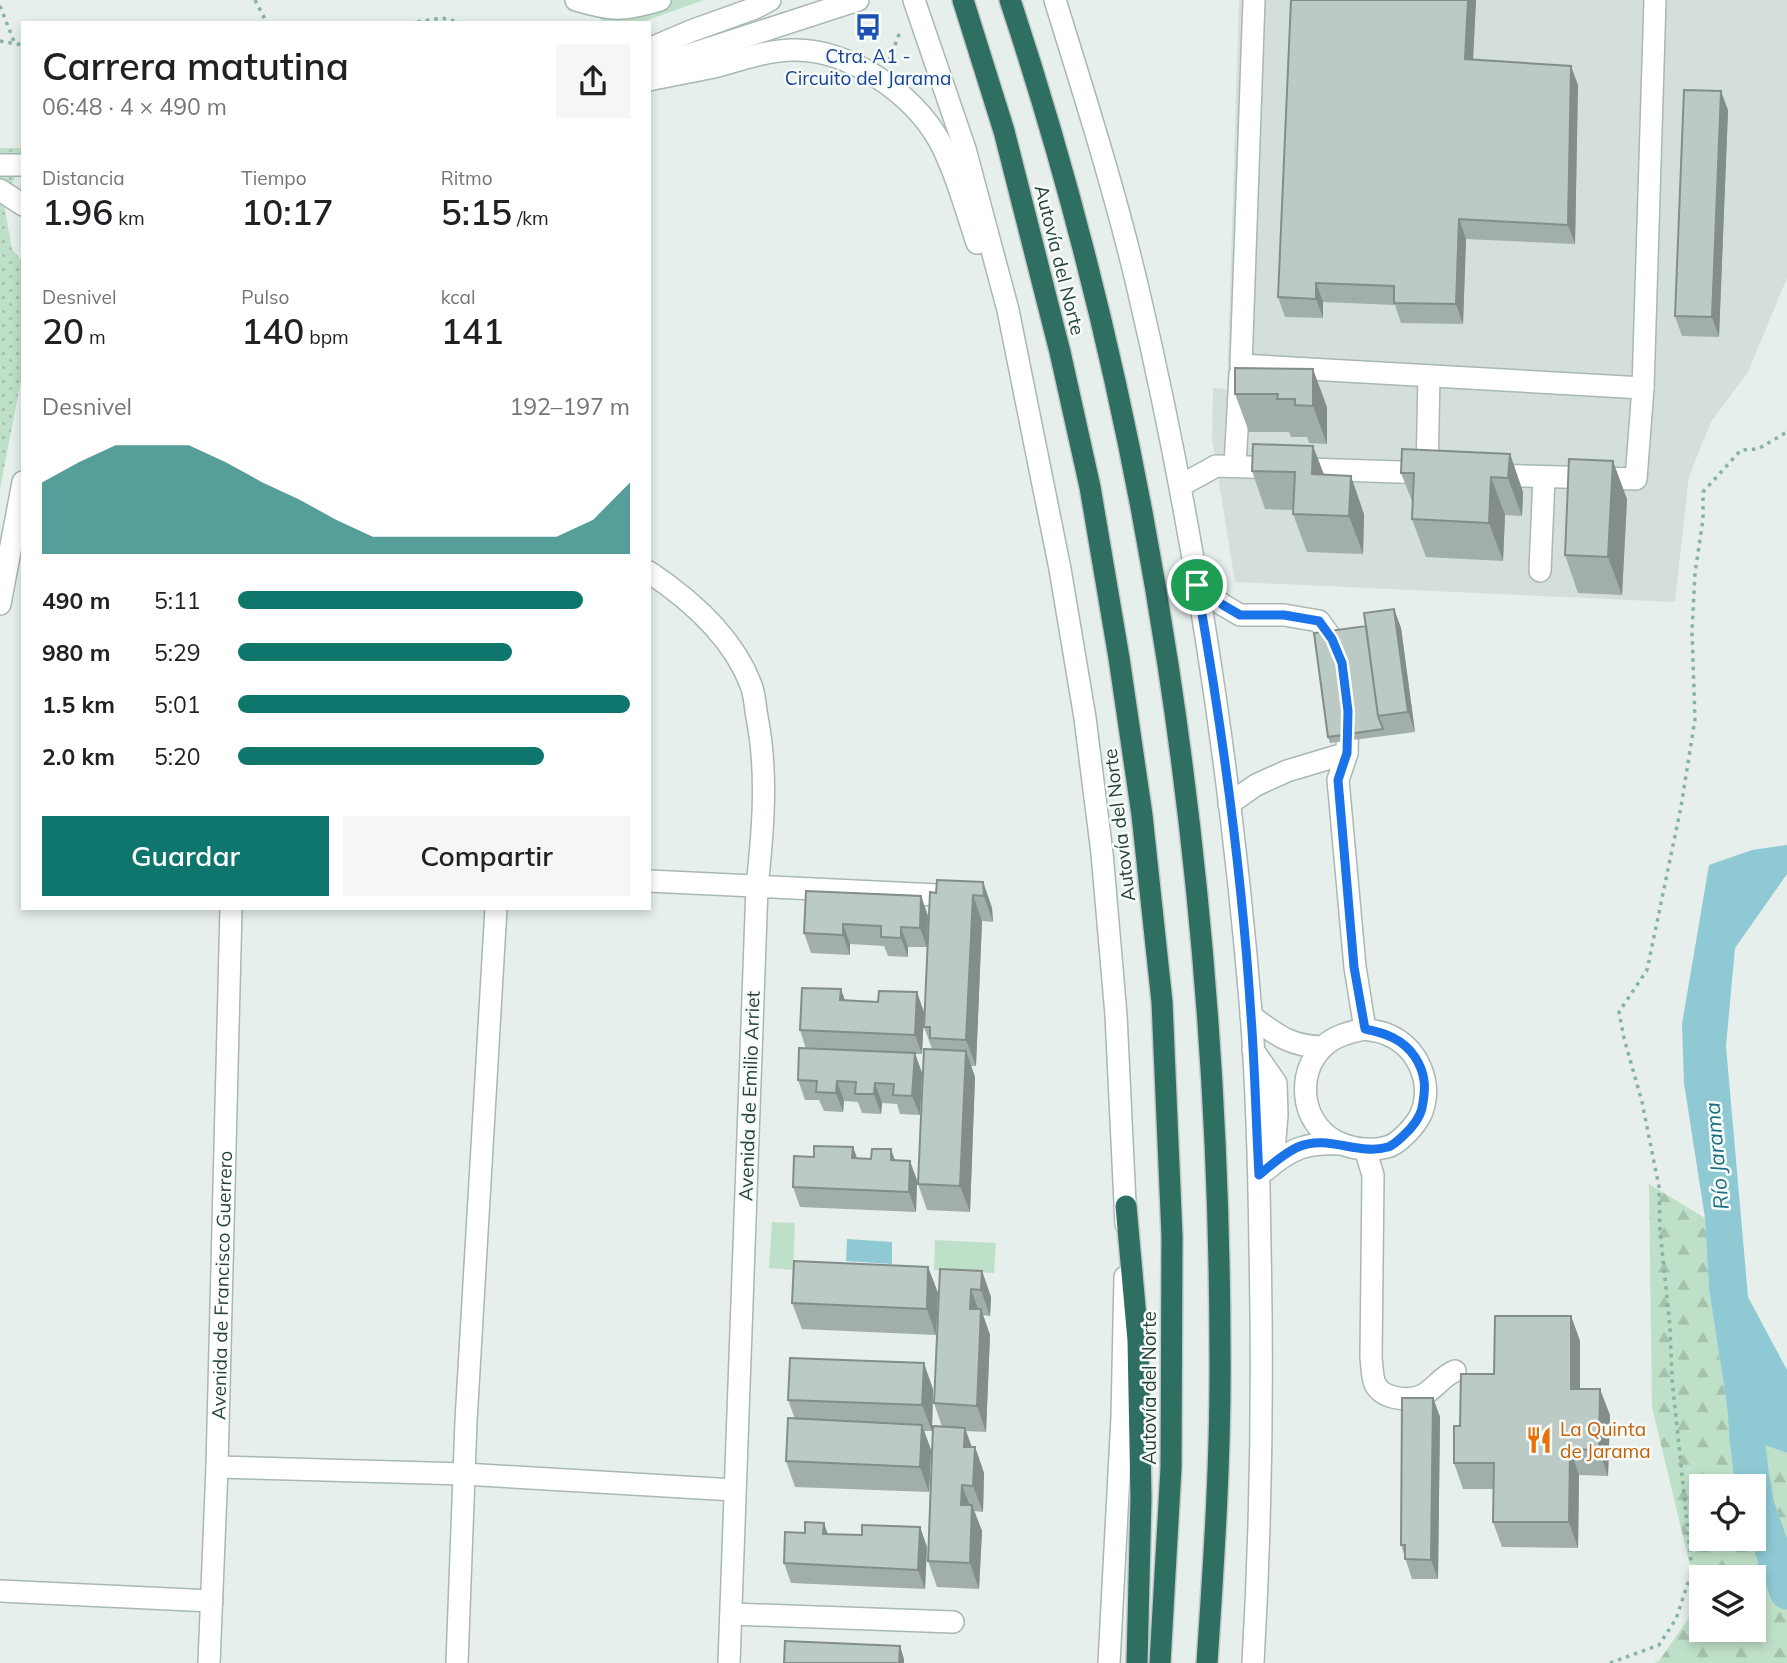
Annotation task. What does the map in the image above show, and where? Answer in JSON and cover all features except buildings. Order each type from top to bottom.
[{"type":"highway","name":"Autovía del Norte","points":[[963,0],[1004,131],[1057,339],[1090,487],[1142,815],[1162,1002],[1172,1236],[1171,1468],[1160,1663]]},
{"type":"highway","name":"Autovía del Norte","points":[[1010,0],[1032,66],[1099,310],[1120,408],[1169,678],[1191,837],[1206,992],[1216,1149],[1220,1310],[1218,1469],[1207,1663]]},
{"type":"highway","points":[[1126,1206],[1139,1354],[1141,1499],[1137,1663]]},
{"type":"street","points":[[576,0],[608,9],[631,9],[660,0]]},
{"type":"street","points":[[652,65],[691,31],[770,0]]},
{"type":"street","points":[[652,65],[858,0]]},
{"type":"street","points":[[914,0],[965,149],[1008,310],[1060,569],[1085,718],[1102,853],[1116,1015],[1126,1206],[1122,1417],[1109,1663]]},
{"type":"street","points":[[1055,0],[1099,143],[1139,291],[1180,486],[1229,804],[1266,1169],[1261,1471],[1253,1663]]},
{"type":"street","points":[[1070,0],[1093,75],[1099,143]]},
{"type":"street","points":[[1235,466],[1254,0]]},
{"type":"street","points":[[1180,486],[1216,466],[1636,480],[1643,388],[1655,0]]},
{"type":"street","points":[[652,65],[793,50],[827,54],[856,64],[880,78],[914,108],[939,142],[963,200],[991,282],[1031,422]]},
{"type":"street","points":[[0,165],[21,165]]},
{"type":"street","points":[[0,190],[21,204]]},
{"type":"street","points":[[1241,365],[1643,388]]},
{"type":"street","points":[[1427,473],[1429,376]]},
{"type":"street","points":[[1539,571],[1544,477]]},
{"type":"street","points":[[0,604],[21,493]]},
{"type":"street","name":"Avenida de Emilio Arriet","points":[[651,573],[689,601],[726,640],[752,686],[761,735],[764,820],[757,887],[729,1663]]},
{"type":"street","points":[[1197,585],[1240,615],[1284,615],[1319,621],[1332,639],[1342,663],[1348,711],[1347,753],[1338,780],[1354,967],[1365,1029]]},
{"type":"street","points":[[1229,804],[1256,785],[1287,771],[1347,753]]},
{"type":"street","points":[[651,881],[972,897]]},
{"type":"street","name":"Avenida de Francisco Guerrero","points":[[209,1663],[217,1467],[231,910]]},
{"type":"street","points":[[457,1663],[464,1474],[496,910]]},
{"type":"street","points":[[1251,1016],[1285,1041],[1322,1047]]},
{"type":"street","points":[[1266,1169],[1297,1147],[1317,1143],[1365,1149],[1390,1147],[1408,1132],[1421,1114],[1425,1089],[1422,1069],[1408,1047],[1386,1034],[1365,1029],[1343,1034],[1322,1047],[1309,1066],[1305,1089],[1309,1113],[1322,1132],[1341,1144]]},
{"type":"street","points":[[1365,1149],[1373,1175],[1371,1358],[1374,1383],[1381,1392],[1400,1399],[1423,1395],[1445,1375],[1455,1371]]},
{"type":"street","points":[[217,1467],[464,1474],[734,1490]]},
{"type":"street","points":[[0,1591],[212,1601]]},
{"type":"street","points":[[732,1614],[953,1622]]},
{"type":"path","points":[[256,0],[266,21]]},
{"type":"path","points":[[0,6],[15,44]]},
{"type":"path","points":[[422,21],[442,18],[454,21]]},
{"type":"path","points":[[880,78],[902,31],[899,22]]},
{"type":"path","points":[[0,41],[21,45]]},
{"type":"path","points":[[1609,1663],[1659,1645],[1676,1619],[1692,1571],[1684,1473],[1672,1379],[1671,1328],[1660,1230],[1659,1187],[1643,1102],[1619,1012],[1647,970],[1681,807],[1695,719],[1692,632],[1695,573],[1703,519],[1703,492],[1741,450],[1758,449],[1787,432]]},
{"type":"shaded area","points":[[1239,0],[1787,0],[1787,278],[1748,372],[1711,422],[1689,476],[1675,602],[1235,582],[1212,439],[1213,388],[1227,389]]},
{"type":"green space","points":[[582,0],[704,0],[645,21],[602,21]]},
{"type":"green space","points":[[0,148],[21,148],[21,168],[3,199],[12,249],[21,260],[21,379],[0,489]]},
{"type":"green space","points":[[1649,1184],[1705,1218],[1709,1289],[1729,1418],[1747,1439],[1787,1453],[1787,1663],[1654,1663],[1659,1661],[1689,1618],[1689,1642],[1766,1642],[1766,1565],[1690,1565],[1652,1407]]},
{"type":"green space","points":[[772,1222],[795,1223],[793,1270],[769,1268]]},
{"type":"green space","points":[[935,1240],[996,1243],[994,1273],[934,1270]]},
{"type":"water","points":[[1787,845],[1787,874],[1735,948],[1726,1046],[1748,1297],[1787,1370],[1787,1453],[1747,1439],[1729,1418],[1709,1289],[1705,1218],[1684,1083],[1682,1024],[1709,865],[1752,850]]},
{"type":"water","points":[[847,1239],[892,1242],[892,1264],[846,1261]]},
{"type":"waterway","name":"Río Jarama","points":[[1744,1392],[1751,1474]]},
{"type":"waterway","name":"Río Jarama","points":[[1766,1532],[1787,1592]]},
{"type":"place","name":"Ctra. A1 - Circuito del Jarama","points":[[868,27]]},
{"type":"place","name":"La Quinta de Jarama","points":[[1539,1440]]},
{"type":"route","points":[[1197,585],[1240,615],[1284,615],[1319,621],[1332,639],[1342,663],[1348,711],[1347,753],[1338,780],[1354,967],[1365,1029],[1386,1034],[1408,1047],[1422,1069],[1425,1089],[1421,1114],[1408,1132],[1390,1147],[1365,1149],[1317,1143],[1297,1147],[1259,1175],[1251,1016],[1240,889],[1221,738],[1197,585]]}]
